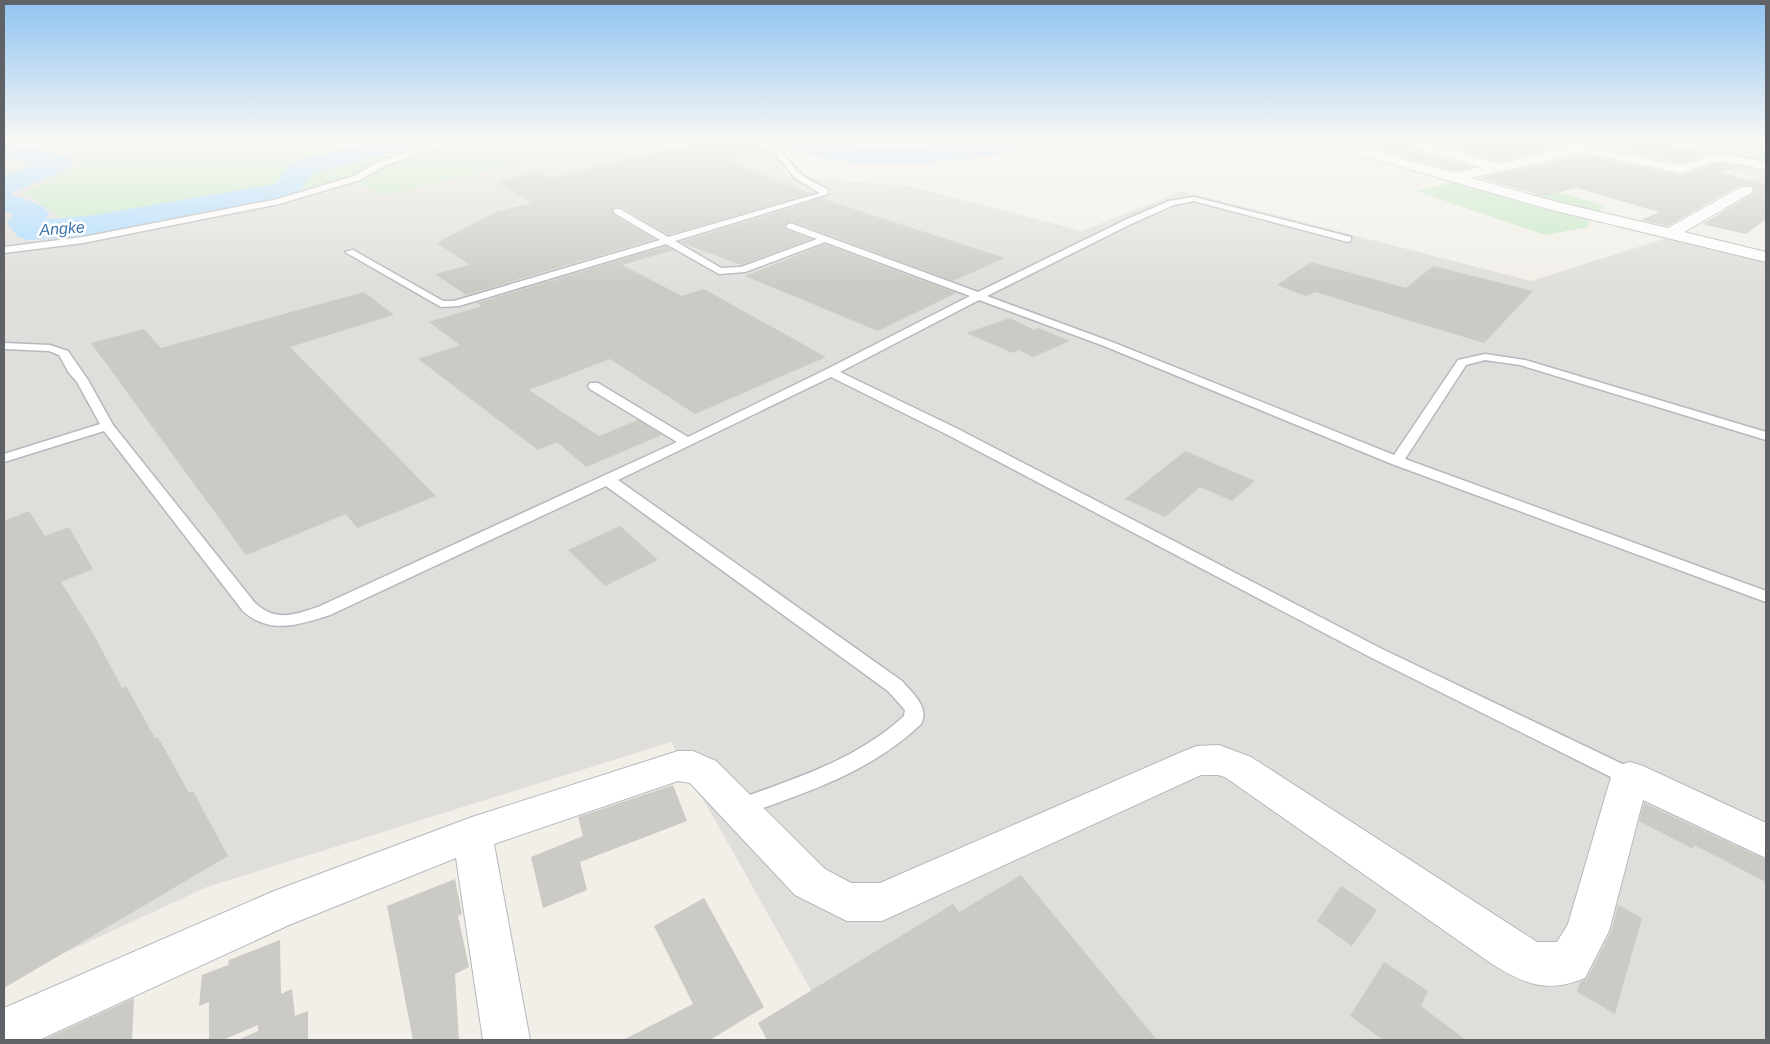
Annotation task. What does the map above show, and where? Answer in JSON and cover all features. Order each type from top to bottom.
[{"type":"street","points":[[1499,191],[1552,206],[1766,257]]},
{"type":"street","points":[[1670,234],[1745,191]]},
{"type":"street","points":[[4,1032],[274,911],[472,834],[678,766],[693,766],[703,772],[810,882],[846,902],[882,902],[1197,761],[1219,760],[1238,767],[1533,964],[1569,963],[1587,931],[1630,777],[1766,842]]},
{"type":"street","points":[[472,834],[508,1040]]},
{"type":"lane","points":[[4,250],[83,240],[279,200],[312,191]]},
{"type":"lane","points":[[350,252],[441,304],[455,304],[824,194],[824,191]]},
{"type":"lane","points":[[4,346],[50,348],[64,353],[75,373],[82,380],[107,426],[258,618],[277,622],[301,618],[324,611],[608,480],[830,372],[978,295],[1172,202],[1204,200],[1348,240]]},
{"type":"lane","points":[[617,212],[669,240],[719,271],[742,270],[823,240]]},
{"type":"lane","points":[[790,226],[823,240],[1108,344],[1397,461],[1766,597]]},
{"type":"lane","points":[[1397,461],[1462,362],[1486,357],[1521,362],[1766,436]]},
{"type":"lane","points":[[830,372],[951,432],[1368,648],[1630,777]]},
{"type":"lane","points":[[594,386],[687,442]]},
{"type":"lane","points":[[4,458],[107,426]]},
{"type":"lane","points":[[608,480],[895,686],[914,708],[914,719],[899,736],[874,751],[837,770],[736,808]]},
{"type":"shaded area","points":[[4,191],[28,191],[24,193],[66,220],[66,233],[139,226],[309,191],[373,191],[383,196],[406,191],[927,191],[1082,231],[1182,191],[1531,281],[1667,238],[1766,262],[1766,1040],[839,1040],[671,742],[207,887],[4,981]]},
{"type":"shaded area","points":[[1732,191],[1766,191],[1766,220],[1708,206]]},
{"type":"green space","points":[[27,191],[308,191],[139,226],[66,233],[66,220],[23,193]]},
{"type":"green space","points":[[373,191],[406,191],[383,196]]},
{"type":"green space","points":[[1416,191],[1491,191],[1510,196],[1558,192],[1606,206],[1589,218],[1588,227],[1545,235]]},
{"type":"building","points":[[511,191],[803,191],[811,194],[668,235],[621,207],[614,207],[613,215],[655,239],[466,295],[435,274],[470,265],[437,243],[495,212],[532,203]]},
{"type":"building","points":[[1525,191],[1566,191],[1544,196]]},
{"type":"building","points":[[1586,191],[1730,191],[1668,226],[1641,220],[1659,212]]},
{"type":"building","points":[[1754,191],[1766,191],[1766,219],[1746,234],[1702,224],[1752,195]]},
{"type":"building","points":[[822,198],[1005,258],[953,281],[791,221],[784,226],[786,230],[812,239],[741,265],[680,242]]},
{"type":"building","points":[[825,244],[956,293],[878,331],[745,276]]},
{"type":"building","points":[[666,246],[674,250],[622,265],[682,296],[704,289],[826,357],[695,414],[610,359],[529,390],[599,436],[638,420],[662,435],[586,467],[557,442],[538,450],[418,359],[460,345],[429,322],[482,306],[477,303]]},
{"type":"building","points":[[1311,262],[1406,288],[1433,266],[1533,291],[1484,343],[1315,292],[1306,296],[1277,285]]},
{"type":"building","points":[[364,292],[394,315],[290,347],[436,496],[357,528],[346,514],[246,555],[91,343],[144,329],[161,348]]},
{"type":"building","points":[[1010,318],[1034,330],[1039,328],[1070,341],[1033,357],[1019,350],[1013,353],[966,333]]},
{"type":"building","points":[[1185,451],[1255,481],[1232,501],[1200,487],[1165,517],[1125,499]]},
{"type":"building","points":[[29,511],[45,536],[69,527],[93,569],[61,582],[94,635],[122,688],[126,686],[155,738],[158,737],[189,793],[193,791],[228,856],[4,988],[4,521]]},
{"type":"building","points":[[620,526],[658,560],[605,586],[568,550]]},
{"type":"building","points":[[673,785],[687,821],[580,862],[587,890],[543,908],[531,857],[583,836],[578,817]]},
{"type":"building","points":[[1644,803],[1766,860],[1766,882],[1694,845],[1693,849],[1639,821]]},
{"type":"building","points":[[1021,875],[1157,1040],[767,1040],[758,1023],[953,904],[959,912]]},
{"type":"building","points":[[455,879],[462,914],[458,916],[469,967],[455,974],[459,1040],[413,1040],[387,906]]},
{"type":"building","points":[[1341,886],[1377,910],[1352,946],[1317,921]]},
{"type":"building","points":[[704,898],[764,1007],[710,1040],[623,1040],[693,1004],[654,926]]},
{"type":"building","points":[[1618,905],[1642,918],[1615,1014],[1577,992],[1580,982],[1587,979],[1611,932]]},
{"type":"building","points":[[280,940],[281,994],[292,989],[295,1016],[308,1011],[308,1040],[238,1040],[258,1031],[258,1025],[223,1040],[209,1040],[209,1002],[199,1006],[202,975],[228,965],[229,960]]},
{"type":"building","points":[[1384,962],[1428,991],[1421,1006],[1466,1040],[1383,1040],[1350,1016]]},
{"type":"building","points":[[134,998],[132,1040],[43,1040]]},
{"type":"waterway","name":"Angke","points":[[4,202],[12,203],[34,214],[23,223],[29,230],[88,226],[286,191]]}]
